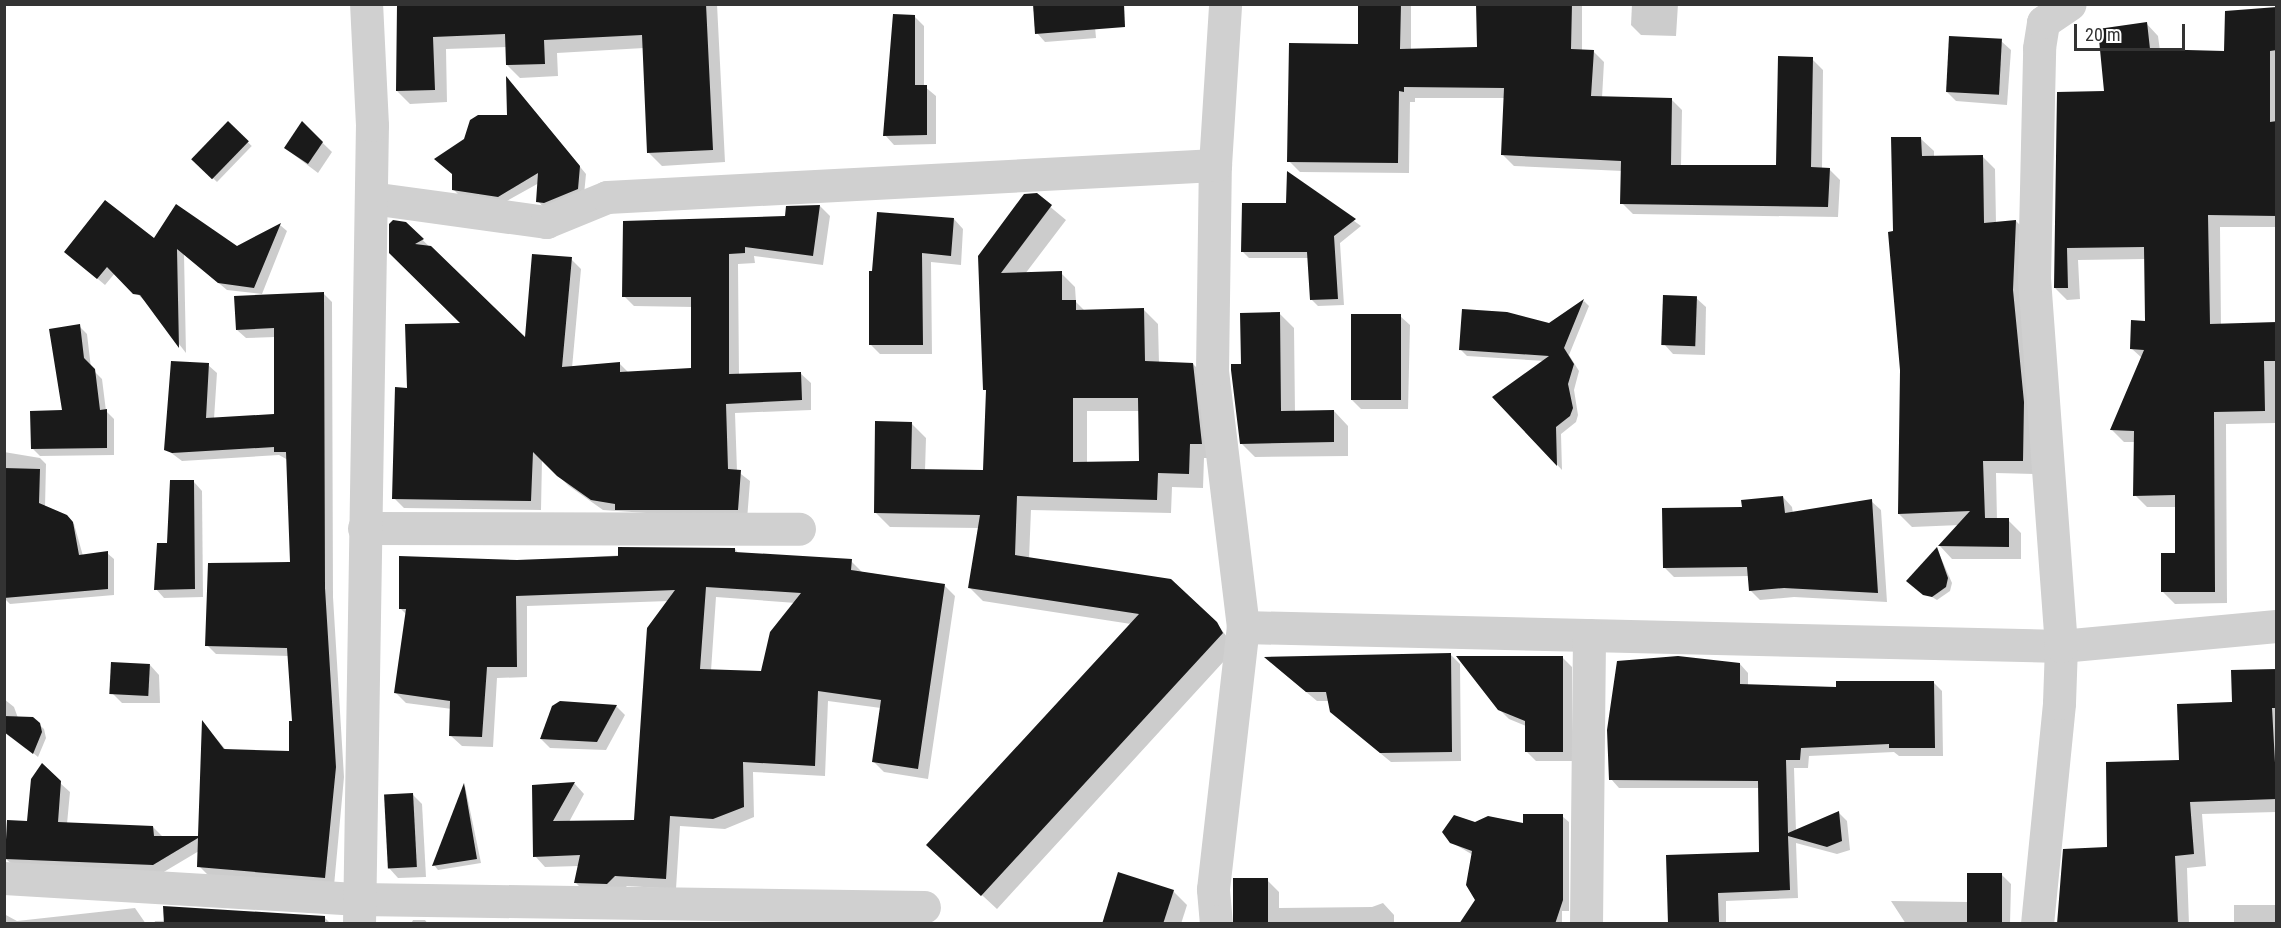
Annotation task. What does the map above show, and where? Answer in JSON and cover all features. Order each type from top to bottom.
[{"type":"street","points":[[359,911],[371,198],[366,4]]},
{"type":"street","points":[[1216,924],[1213,889],[1244,627],[1212,371],[1215,165],[1225,4]]},
{"type":"street","points":[[2037,924],[2059,703],[2061,646],[2034,277],[2039,48],[2043,22],[2070,4]]},
{"type":"street","points":[[371,198],[546,222],[607,196],[1215,165]]},
{"type":"street","points":[[364,528],[799,529]]},
{"type":"street","points":[[1244,627],[2061,646],[2277,626]]},
{"type":"street","points":[[1586,924],[1589,635]]},
{"type":"street","points":[[4,878],[359,911],[924,907]]},
{"type":"building","points":[[397,4],[706,4],[713,150],[647,153],[642,35],[544,40],[545,64],[506,65],[505,34],[433,37],[435,90],[396,91]]},
{"type":"building","points":[[1033,4],[1124,4],[1125,27],[1035,34]]},
{"type":"building","points":[[1358,4],[1401,4],[1400,49],[1477,47],[1476,4],[1572,4],[1571,49],[1594,50],[1591,96],[1672,98],[1671,165],[1776,165],[1778,56],[1813,57],[1811,167],[1830,168],[1828,207],[1620,204],[1621,161],[1501,155],[1504,88],[1404,87],[1404,92],[1399,91],[1398,163],[1287,162],[1289,43],[1358,44]]},
{"type":"building","points":[[2277,7],[2277,50],[2270,51],[2270,122],[2277,121],[2277,216],[2208,215],[2210,324],[2277,322],[2277,361],[2264,361],[2265,411],[2214,412],[2215,592],[2161,592],[2161,553],[2175,553],[2175,495],[2133,496],[2134,431],[2110,430],[2144,350],[2130,349],[2131,320],[2145,321],[2144,247],[2067,248],[2068,288],[2054,288],[2057,92],[2104,91],[2098,29],[2147,22],[2150,49],[2224,51],[2225,11]]},
{"type":"building","points":[[893,14],[915,15],[915,85],[927,85],[927,135],[883,136]]},
{"type":"building","points":[[1949,36],[2002,39],[1999,95],[1946,92]]},
{"type":"building","points":[[506,76],[580,166],[578,189],[544,203],[536,202],[538,173],[498,197],[452,190],[452,174],[434,159],[464,139],[470,120],[478,115],[507,115]]},
{"type":"building","points":[[228,121],[249,141],[212,179],[191,159]]},
{"type":"building","points":[[302,121],[323,142],[308,164],[284,148]]},
{"type":"building","points":[[1891,137],[1921,137],[1922,156],[1983,155],[1984,223],[2016,220],[2013,290],[2024,402],[2023,461],[1983,461],[1985,518],[2009,518],[2009,547],[1938,546],[1970,511],[1898,514],[1900,370],[1888,232],[1893,231]]},
{"type":"building","points":[[1287,171],[1356,219],[1334,236],[1338,299],[1310,300],[1307,252],[1241,252],[1242,203],[1286,203]]},
{"type":"building","points":[[1037,193],[1052,205],[1001,273],[1062,271],[1062,300],[1076,300],[1076,310],[1144,308],[1145,361],[1193,363],[1202,444],[1190,444],[1189,474],[1158,473],[1157,500],[1017,496],[1015,555],[1171,579],[1217,622],[1223,633],[981,896],[926,845],[1139,614],[968,588],[980,515],[874,513],[875,421],[912,422],[911,469],[983,470],[986,390],[983,390],[978,256],[1024,194]],"holes":[[[1073,398],[1138,398],[1139,461],[1073,462]]]},
{"type":"building","points":[[105,200],[154,238],[176,204],[237,246],[281,223],[254,288],[218,283],[177,249],[179,348],[140,295],[133,294],[107,267],[97,279],[64,252]]},
{"type":"building","points":[[820,205],[813,256],[745,247],[745,253],[729,254],[729,374],[801,372],[802,400],[726,404],[728,469],[741,470],[738,510],[615,510],[615,504],[591,500],[557,476],[533,452],[531,501],[392,499],[395,387],[407,388],[405,324],[460,323],[389,253],[389,224],[393,220],[406,222],[424,239],[415,244],[431,246],[525,337],[532,254],[572,257],[562,367],[620,362],[620,372],[691,368],[691,297],[622,297],[623,221],[785,216],[786,206]]},
{"type":"building","points":[[877,212],[954,218],[951,256],[922,253],[923,345],[869,345],[869,271],[872,271]]},
{"type":"building","points":[[324,292],[325,588],[336,767],[325,878],[197,867],[198,838],[153,865],[5,859],[7,820],[27,821],[31,779],[42,763],[61,781],[58,822],[153,826],[154,836],[198,836],[202,720],[224,749],[289,751],[289,721],[292,721],[287,648],[205,646],[208,563],[290,562],[286,452],[274,452],[274,447],[172,453],[164,450],[171,361],[209,363],[206,418],[274,414],[274,328],[236,330],[234,296]]},
{"type":"building","points":[[1663,295],[1697,296],[1695,346],[1661,345]]},
{"type":"building","points":[[1584,299],[1564,348],[1574,364],[1568,384],[1573,408],[1570,416],[1556,427],[1557,466],[1492,397],[1549,356],[1459,350],[1462,309],[1507,312],[1549,323]]},
{"type":"building","points":[[1280,312],[1281,411],[1334,410],[1334,442],[1240,444],[1231,364],[1241,364],[1240,313]]},
{"type":"building","points":[[1351,314],[1401,314],[1401,400],[1351,400]]},
{"type":"building","points":[[80,324],[84,358],[95,369],[100,410],[107,409],[107,448],[31,449],[30,411],[62,410],[49,329]]},
{"type":"building","points":[[4,468],[40,469],[39,503],[67,515],[73,522],[79,555],[108,551],[108,589],[4,598]]},
{"type":"building","points":[[170,480],[194,480],[195,589],[154,590],[157,543],[167,543]]},
{"type":"building","points":[[1783,496],[1785,513],[1872,499],[1878,593],[1784,588],[1749,591],[1747,567],[1663,568],[1662,508],[1742,507],[1741,500]]},
{"type":"building","points":[[618,547],[735,548],[735,552],[852,559],[851,570],[945,584],[918,769],[872,762],[881,700],[818,691],[815,766],[743,762],[744,807],[713,819],[670,816],[666,879],[615,876],[607,884],[574,883],[580,855],[533,857],[532,785],[575,782],[553,821],[634,820],[647,628],[675,590],[516,596],[517,667],[487,667],[482,737],[449,736],[450,701],[394,693],[406,609],[399,609],[399,556],[517,560],[618,556]],"holes":[[[706,587],[801,593],[770,632],[761,671],[700,669]]]},
{"type":"building","points":[[1937,547],[1948,578],[1946,587],[1932,597],[1923,595],[1906,581]]},
{"type":"building","points":[[1451,653],[1452,752],[1380,753],[1330,712],[1326,692],[1306,692],[1264,657]]},
{"type":"building","points":[[1456,656],[1563,656],[1563,752],[1525,752],[1525,721],[1498,710]]},
{"type":"building","points":[[1678,656],[1740,663],[1740,684],[1836,687],[1836,681],[1934,681],[1935,748],[1889,748],[1889,744],[1801,748],[1800,760],[1786,760],[1788,833],[1839,811],[1842,841],[1827,847],[1788,836],[1790,890],[1718,893],[1719,922],[1668,924],[1666,855],[1759,852],[1758,781],[1609,780],[1607,730],[1617,661]]},
{"type":"building","points":[[111,662],[150,664],[148,696],[109,694]]},
{"type":"building","points":[[2277,669],[2277,708],[2272,708],[2277,799],[2190,802],[2194,854],[2175,856],[2178,924],[2057,924],[2063,849],[2107,847],[2106,762],[2179,760],[2177,704],[2232,702],[2231,670]]},
{"type":"building","points":[[560,701],[617,705],[597,742],[540,739],[552,706]]},
{"type":"building","points":[[4,716],[33,717],[40,723],[42,732],[33,754],[4,732]]},
{"type":"building","points":[[464,783],[477,859],[432,866]]},
{"type":"building","points":[[413,793],[417,867],[388,868],[384,795]]},
{"type":"building","points":[[1523,814],[1563,814],[1563,900],[1555,924],[1459,924],[1475,900],[1466,885],[1472,851],[1450,843],[1442,832],[1454,815],[1475,822],[1488,816],[1523,823]]},
{"type":"building","points":[[1118,872],[1174,890],[1163,924],[1102,924]]},
{"type":"building","points":[[1967,873],[2002,873],[2002,924],[1967,924]]},
{"type":"building","points":[[1233,878],[1268,878],[1268,924],[1233,924]]},
{"type":"building","points":[[163,906],[325,916],[325,924],[164,924]]}]
